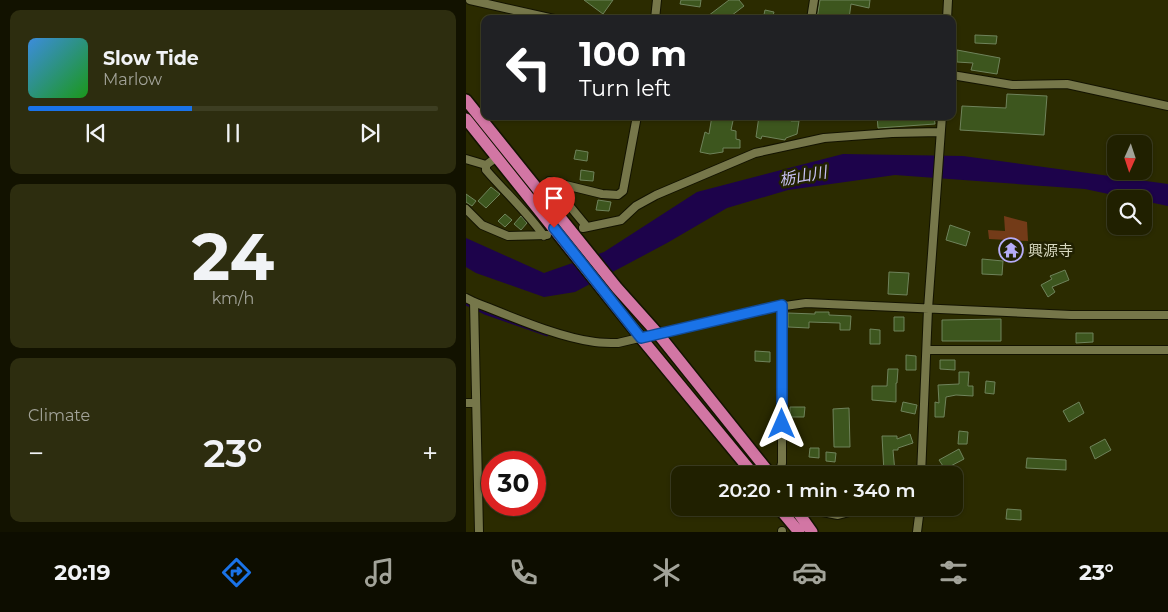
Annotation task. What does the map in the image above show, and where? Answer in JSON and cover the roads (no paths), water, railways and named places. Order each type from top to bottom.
[{"type":"highway","points":[[466,100],[481,118]]},
{"type":"highway","points":[[466,119],[576,255],[658,335],[765,466]]},
{"type":"highway","points":[[482,120],[586,248],[641,338],[747,466]]},
{"type":"highway","points":[[786,516],[799,532]]},
{"type":"highway","points":[[801,516],[812,532]]},
{"type":"street","points":[[470,0],[536,15]]},
{"type":"street","points":[[655,15],[657,0]]},
{"type":"street","points":[[812,15],[814,0]]},
{"type":"street","points":[[947,15],[948,0]]},
{"type":"street","points":[[956,76],[1012,85],[1067,84],[1168,106]]},
{"type":"street","points":[[636,120],[623,191],[618,195],[602,194],[549,181],[585,227],[621,220],[636,206],[656,195],[756,153],[824,138],[892,133],[940,135]]},
{"type":"street","points":[[921,466],[928,308],[942,120]]},
{"type":"street","points":[[486,165],[497,157]]},
{"type":"street","points":[[466,159],[486,165]]},
{"type":"street","points":[[466,209],[482,225],[508,236],[545,235],[486,170],[486,165]]},
{"type":"street","points":[[466,298],[474,307],[528,323],[595,342],[618,343],[782,305],[806,303],[1071,315],[1168,315]]},
{"type":"street","points":[[781,466],[782,305]]},
{"type":"street","points":[[474,307],[479,532]]},
{"type":"street","points":[[927,350],[1168,350]]},
{"type":"street","points":[[466,403],[476,402]]},
{"type":"street","points":[[917,532],[919,516]]},
{"type":"water","name":"栃山川","points":[[843,154],[963,156],[1107,176],[1107,180],[1139,180],[1168,184],[1168,206],[1152,203],[1152,190],[1107,190],[1107,194],[1085,189],[895,175],[788,190],[727,208],[667,243],[575,292],[544,297],[476,273],[466,267],[466,238],[544,273],[604,252],[697,192]]},
{"type":"waterway","points":[[466,304],[484,313],[547,335]]},
{"type":"place","name":"興源寺","points":[[1011,250]]}]
